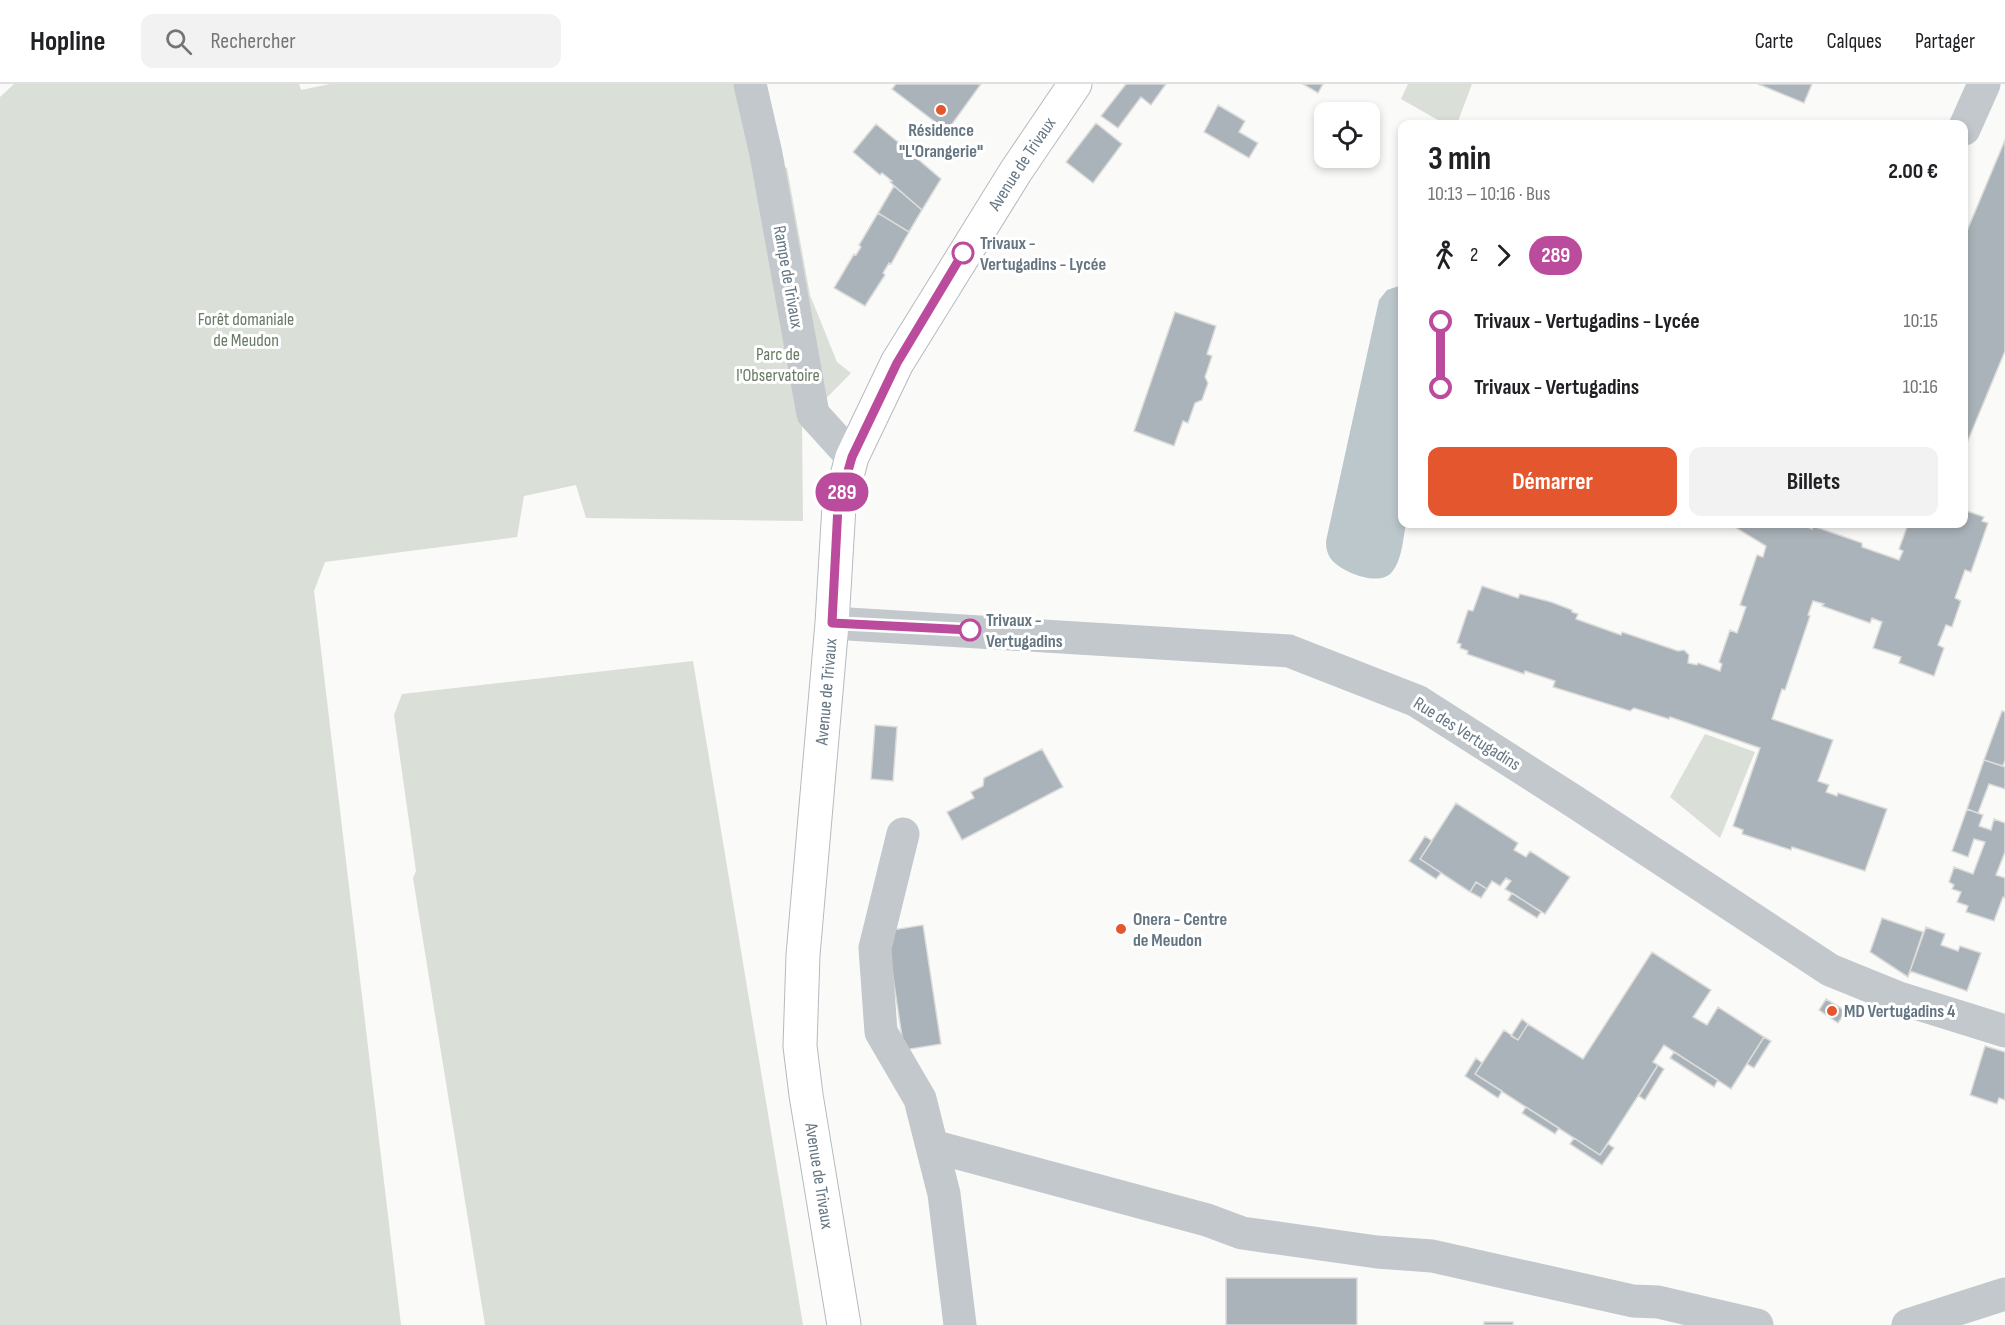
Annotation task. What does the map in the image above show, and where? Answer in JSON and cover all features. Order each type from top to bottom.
[{"type":"main road","name":"Avenue de Trivaux","points":[[844,1325],[800,1046],[803,955],[832,623],[838,506],[852,457],[897,363],[1020,163],[1075,84]]},
{"type":"street","name":"Rampe de Trivaux","points":[[750,84],[766,154],[813,414],[852,457]]},
{"type":"street","points":[[1968,120],[1983,84]]},
{"type":"street","name":"Rue des Vertugadins","points":[[832,623],[1289,651],[1417,701],[1830,970],[1899,998],[2005,1031]]},
{"type":"street","points":[[903,834],[875,948],[881,1032],[920,1099],[944,1194],[960,1325]]},
{"type":"street","points":[[932,1146],[1207,1220],[1242,1233],[1377,1252],[1432,1256],[1633,1301],[1658,1302],[1757,1325]]},
{"type":"street","points":[[1908,1325],[2005,1294]]},
{"type":"green space","name":"Forêt domaniale de Meudon","points":[[14,84],[299,84],[301,90],[330,84],[764,84],[780,165],[787,168],[810,295],[837,362],[851,373],[802,423],[803,521],[586,518],[576,485],[524,496],[517,537],[325,562],[314,591],[401,1325],[0,1325],[0,97]]},
{"type":"green space","points":[[1408,84],[1472,84],[1458,120],[1438,120],[1401,99]]},
{"type":"green space","points":[[693,661],[803,1325],[485,1325],[413,878],[416,871],[394,715],[402,694]]},
{"type":"green space","points":[[1705,734],[1755,752],[1720,838],[1670,797]]},
{"type":"shaded area","points":[[1398,286],[1398,528],[1405,528],[1400,556],[1395,568],[1385,577],[1378,579],[1351,573],[1336,564],[1329,555],[1326,541],[1379,300],[1387,290]]},
{"type":"building","name":"Résidence \"L'Orangerie\"","points":[[896,84],[981,84],[947,131],[892,89]]},
{"type":"building","points":[[1126,84],[1166,84],[1151,105],[1141,97],[1118,128],[1101,116]]},
{"type":"building","points":[[1303,84],[1323,84],[1318,93]]},
{"type":"building","points":[[1758,84],[1812,84],[1804,103]]},
{"type":"building","points":[[1218,105],[1245,121],[1239,132],[1258,143],[1249,158],[1204,132]]},
{"type":"building","points":[[1096,123],[1122,144],[1093,183],[1066,162]]},
{"type":"building","points":[[876,124],[904,147],[902,149],[911,157],[913,155],[941,179],[922,210],[890,182],[892,181],[882,173],[880,175],[853,152]]},
{"type":"building","points":[[2005,140],[2005,351],[1968,440],[1968,228]]},
{"type":"building","points":[[894,186],[922,210],[909,232],[878,213]]},
{"type":"building","points":[[878,213],[909,232],[865,306],[834,288],[854,254],[856,255],[861,247],[859,245]]},
{"type":"building","points":[[1175,312],[1216,326],[1207,354],[1212,356],[1205,377],[1208,383],[1202,400],[1195,403],[1188,423],[1183,421],[1174,446],[1134,431]]},
{"type":"building","points":[[1968,511],[1984,517],[1982,521],[1988,523],[1971,572],[1965,570],[1955,598],[1961,601],[1952,627],[1946,625],[1938,645],[1944,648],[1934,676],[1899,663],[1901,657],[1873,648],[1882,622],[1872,618],[1870,623],[1813,601],[1808,615],[1810,616],[1785,690],[1782,689],[1772,719],[1833,740],[1818,781],[1829,785],[1826,792],[1837,796],[1838,793],[1887,809],[1865,871],[1792,847],[1791,850],[1742,834],[1743,830],[1733,826],[1760,748],[1670,717],[1669,719],[1634,708],[1630,711],[1553,687],[1555,681],[1525,671],[1524,674],[1467,654],[1468,651],[1460,648],[1461,644],[1457,643],[1468,610],[1473,611],[1482,586],[1518,598],[1520,594],[1551,602],[1578,614],[1576,619],[1621,635],[1622,632],[1678,651],[1684,650],[1689,655],[1688,663],[1697,665],[1698,663],[1720,671],[1722,664],[1719,662],[1730,630],[1737,633],[1746,607],[1740,605],[1757,555],[1763,557],[1766,546],[1737,528],[1819,528],[1862,543],[1862,547],[1899,560],[1903,551],[1899,549],[1907,528],[1968,528]]},
{"type":"building","points":[[2002,711],[2005,712],[2003,766],[1984,760]]},
{"type":"building","points":[[875,725],[897,727],[893,781],[871,779]]},
{"type":"building","points":[[1042,749],[1063,787],[962,840],[947,812],[974,798],[971,792],[983,786],[984,778]]},
{"type":"building","points":[[1984,760],[2005,767],[2005,789],[1989,784],[1978,813],[1967,809]]},
{"type":"building","points":[[1456,803],[1518,843],[1514,850],[1526,857],[1530,851],[1570,877],[1545,914],[1505,889],[1511,881],[1506,878],[1500,886],[1492,881],[1487,889],[1476,882],[1470,892],[1420,859]]},
{"type":"building","points":[[1967,809],[1983,815],[1979,826],[1991,830],[1994,819],[2005,823],[2005,852],[1996,875],[2005,878],[2005,898],[2003,897],[1994,921],[1966,912],[1968,906],[1957,902],[1961,892],[1952,889],[1954,885],[1949,882],[1954,867],[1973,874],[1985,842],[1974,839],[1968,857],[1952,851]]},
{"type":"building","points":[[1425,836],[1432,841],[1420,859],[1441,873],[1436,879],[1409,861]]},
{"type":"building","points":[[1476,882],[1487,889],[1481,898],[1470,892]]},
{"type":"building","points":[[1512,893],[1541,912],[1537,918],[1508,900]]},
{"type":"building","points":[[1882,918],[1923,932],[1908,977],[1870,952]]},
{"type":"building","points":[[923,925],[941,1044],[904,1050],[886,931]]},
{"type":"building","points":[[1926,927],[1945,934],[1941,945],[1958,951],[1960,946],[1981,953],[1967,991],[1910,971]]},
{"type":"building","points":[[1652,952],[1711,990],[1693,1017],[1707,1025],[1718,1007],[1764,1037],[1731,1089],[1664,1045],[1653,1062],[1658,1065],[1600,1155],[1475,1074],[1504,1030],[1518,1040],[1528,1024],[1583,1059]]},
{"type":"building","name":"MD Vertugadins 4","points":[[1826,999],[1846,1011],[1838,1023],[1819,1010]]},
{"type":"building","points":[[1522,1019],[1528,1024],[1518,1040],[1511,1036]]},
{"type":"building","points":[[1764,1037],[1771,1041],[1754,1068],[1747,1064]]},
{"type":"building","points":[[1985,1046],[2005,1052],[2005,1100],[1999,1098],[1997,1104],[1970,1095]]},
{"type":"building","points":[[1674,1052],[1718,1080],[1714,1087],[1670,1058]]},
{"type":"building","points":[[1476,1058],[1482,1063],[1475,1074],[1502,1091],[1498,1098],[1465,1076]]},
{"type":"building","points":[[1658,1065],[1664,1069],[1645,1100],[1639,1096]]},
{"type":"building","points":[[1526,1107],[1559,1128],[1555,1134],[1522,1113]]},
{"type":"building","points":[[1574,1138],[1600,1155],[1608,1144],[1614,1148],[1602,1165],[1570,1144]]},
{"type":"building","points":[[1226,1278],[1357,1278],[1357,1325],[1226,1325]]},
{"type":"building","points":[[1484,1322],[1513,1322],[1513,1325],[1484,1325]]},
{"type":"bus line","name":"289","points":[[963,253],[897,363],[852,457],[838,506],[832,623],[970,630]]},
{"type":"place","name":"Résidence \"L'Orangerie\"","points":[[941,110]]},
{"type":"place","name":"Trivaux - Vertugadins - Lycée","points":[[963,253]]},
{"type":"place","name":"Trivaux - Vertugadins","points":[[970,630]]},
{"type":"place","name":"Onera - Centre de Meudon","points":[[1121,929]]},
{"type":"place","name":"MD Vertugadins 4","points":[[1832,1011]]},
{"type":"park label","name":"Parc de l'Observatoire","points":[[778,364]]}]
